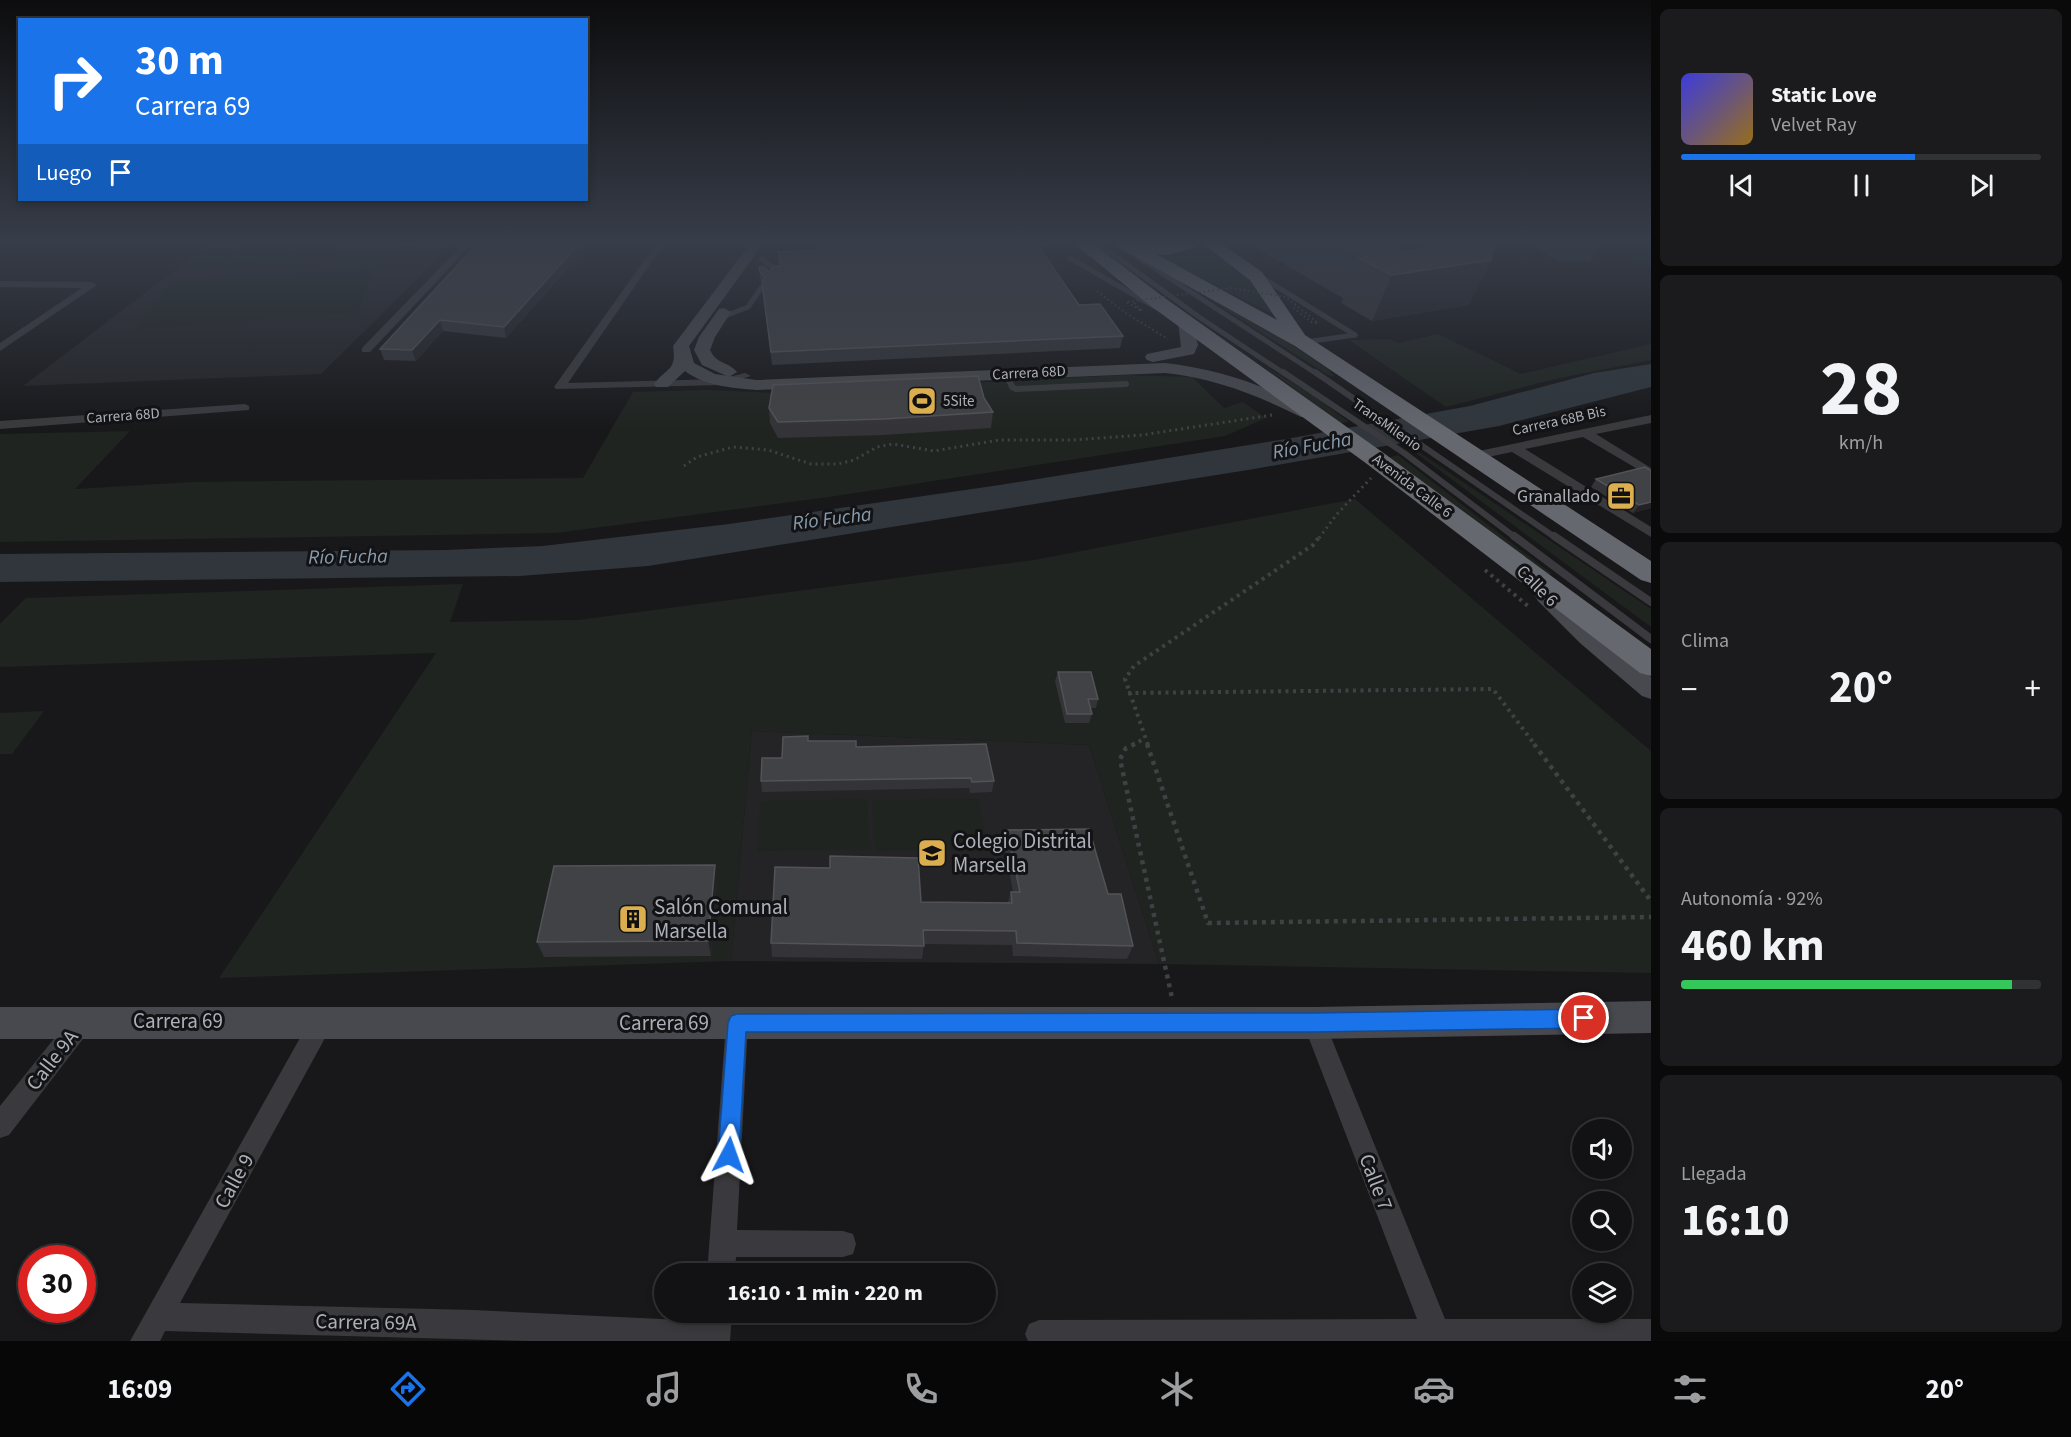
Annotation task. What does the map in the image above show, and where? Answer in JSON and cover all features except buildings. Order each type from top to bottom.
[{"type":"highway","name":"Avenida Calle 6","points":[[1166,307],[1326,423],[1374,467],[1508,558],[1651,665]]},
{"type":"highway","points":[[1239,307],[1302,342],[1651,574]]},
{"type":"highway","points":[[1277,307],[1302,342]]},
{"type":"street","points":[[1,346],[60,307]]},
{"type":"street","points":[[366,350],[408,307]]},
{"type":"street","name":"Carrera 68D","points":[[616,307],[560,387],[721,382],[756,386],[1152,367],[1192,370],[1258,389],[1326,423]]},
{"type":"street","points":[[662,384],[676,372],[683,360],[681,346],[685,338],[709,307]]},
{"type":"street","points":[[728,307],[702,345],[703,356],[718,369],[752,376]]},
{"type":"street","name":"Carrera 68D","points":[[721,382],[752,376],[1168,356],[1185,353],[1190,348],[1185,321]]},
{"type":"street","points":[[683,360],[701,374],[721,382]]},
{"type":"street","name":"Carrera 68D","points":[[0,425],[245,408]]},
{"type":"street","name":"Carrera 68B Bis","points":[[1465,450],[1515,448],[1650,420]]},
{"type":"street","points":[[1584,433],[1651,473]]},
{"type":"street","points":[[1515,448],[1651,533]]},
{"type":"street","name":"Calle 6","points":[[1508,558],[1651,678]]},
{"type":"street","name":"Calle 6","points":[[1508,558],[1588,637],[1651,690]]},
{"type":"street","name":"Carrera 69","points":[[0,1023],[322,1021],[1314,1023],[1651,1017]]},
{"type":"street","name":"Calle 9","points":[[144,1341],[322,1021]]},
{"type":"street","name":"Calle 9A","points":[[0,1126],[81,1022]]},
{"type":"street","points":[[722,1263],[737,1023]]},
{"type":"street","name":"Calle 7","points":[[1314,1023],[1438,1337]]},
{"type":"street","points":[[723,1244],[843,1245]]},
{"type":"street","name":"Carrera 69A","points":[[159,1317],[469,1333],[717,1330]]},
{"type":"street","points":[[1039,1334],[1127,1337],[1438,1337],[1651,1333]]},
{"type":"lane","points":[[719,319],[748,307]]},
{"type":"lane","points":[[1156,307],[1185,321]]},
{"type":"lane","name":"TransMilenio","points":[[1185,307],[1404,453],[1651,639]]},
{"type":"lane","name":"TransMilenio","points":[[1213,307],[1320,376],[1651,602]]},
{"type":"lane","points":[[1302,342],[1355,335],[1309,307]]},
{"type":"lane","points":[[1006,374],[1012,387],[1016,389],[1126,384]]},
{"type":"path","points":[[1117,307],[1168,339]]},
{"type":"path","points":[[1134,307],[1142,311],[1138,307]]},
{"type":"path","points":[[1292,307],[1311,322],[1318,324],[1297,307]]},
{"type":"path","points":[[684,466],[697,457],[733,447],[768,450],[811,464],[838,464],[854,460],[878,447],[893,444],[934,451],[999,441],[1073,440],[1142,435],[1276,414]]},
{"type":"path","points":[[1374,467],[1313,545],[1134,666],[1125,679],[1208,923],[1651,917]]},
{"type":"path","points":[[1128,693],[1493,689],[1651,901]]},
{"type":"path","points":[[1144,739],[1126,748],[1120,759],[1177,1023]]},
{"type":"shaded area","points":[[127,307],[389,307],[321,374],[23,386]]},
{"type":"shaded area","points":[[153,307],[359,307],[357,312],[136,329]]},
{"type":"shaded area","points":[[1221,307],[1230,307],[1251,317],[1328,369],[1334,376],[1328,375]]},
{"type":"shaded area","points":[[1257,307],[1268,307],[1276,316]]},
{"type":"shaded area","points":[[1438,334],[1521,374],[1651,344],[1651,360],[1555,379],[1446,407],[1349,340],[1391,339],[1398,343]]},
{"type":"shaded area","points":[[1264,366],[1314,396],[1349,422],[1340,423]]},
{"type":"shaded area","points":[[1124,375],[1192,377],[1224,408],[1243,402],[1266,418],[1225,436],[829,497],[556,533],[0,542],[0,434],[130,431],[75,489],[193,482],[583,478],[633,392],[706,390],[774,393]]},
{"type":"shaded area","points":[[1419,452],[1651,609],[1651,627],[1416,453]]},
{"type":"shaded area","points":[[1398,455],[1552,574],[1546,574],[1388,458]]},
{"type":"shaded area","points":[[1355,499],[1651,751],[1651,973],[1159,964],[1089,745],[752,731],[731,961],[219,978],[436,653],[0,667],[0,624],[26,598],[463,584],[450,622],[578,620],[1034,560]]},
{"type":"shaded area","points":[[44,711],[12,754],[0,754],[0,713]]},
{"type":"shaded area","name":"Colegio Distrital Marsella","points":[[752,731],[1089,745],[1159,964],[731,961]]},
{"type":"shaded area","points":[[867,799],[870,850],[758,851],[760,801]]},
{"type":"shaded area","points":[[979,799],[988,849],[875,851],[872,800]]},
{"type":"water","name":"Río Fucha","points":[[1651,364],[1651,387],[1499,426],[1254,469],[648,566],[520,576],[0,582],[0,554],[446,550],[543,546],[729,524],[1000,485],[1286,439],[1470,406],[1594,373]]},
{"type":"place","name":"5Site","points":[[922,401]]},
{"type":"place","name":"Granallado","points":[[1621,496]]},
{"type":"place","name":"Colegio Distrital Marsella","points":[[932,853]]},
{"type":"place","name":"Salón Comunal Marsella","points":[[633,919]]},
{"type":"route","points":[[729,1155],[737,1023],[1314,1023],[1584,1018]]}]
